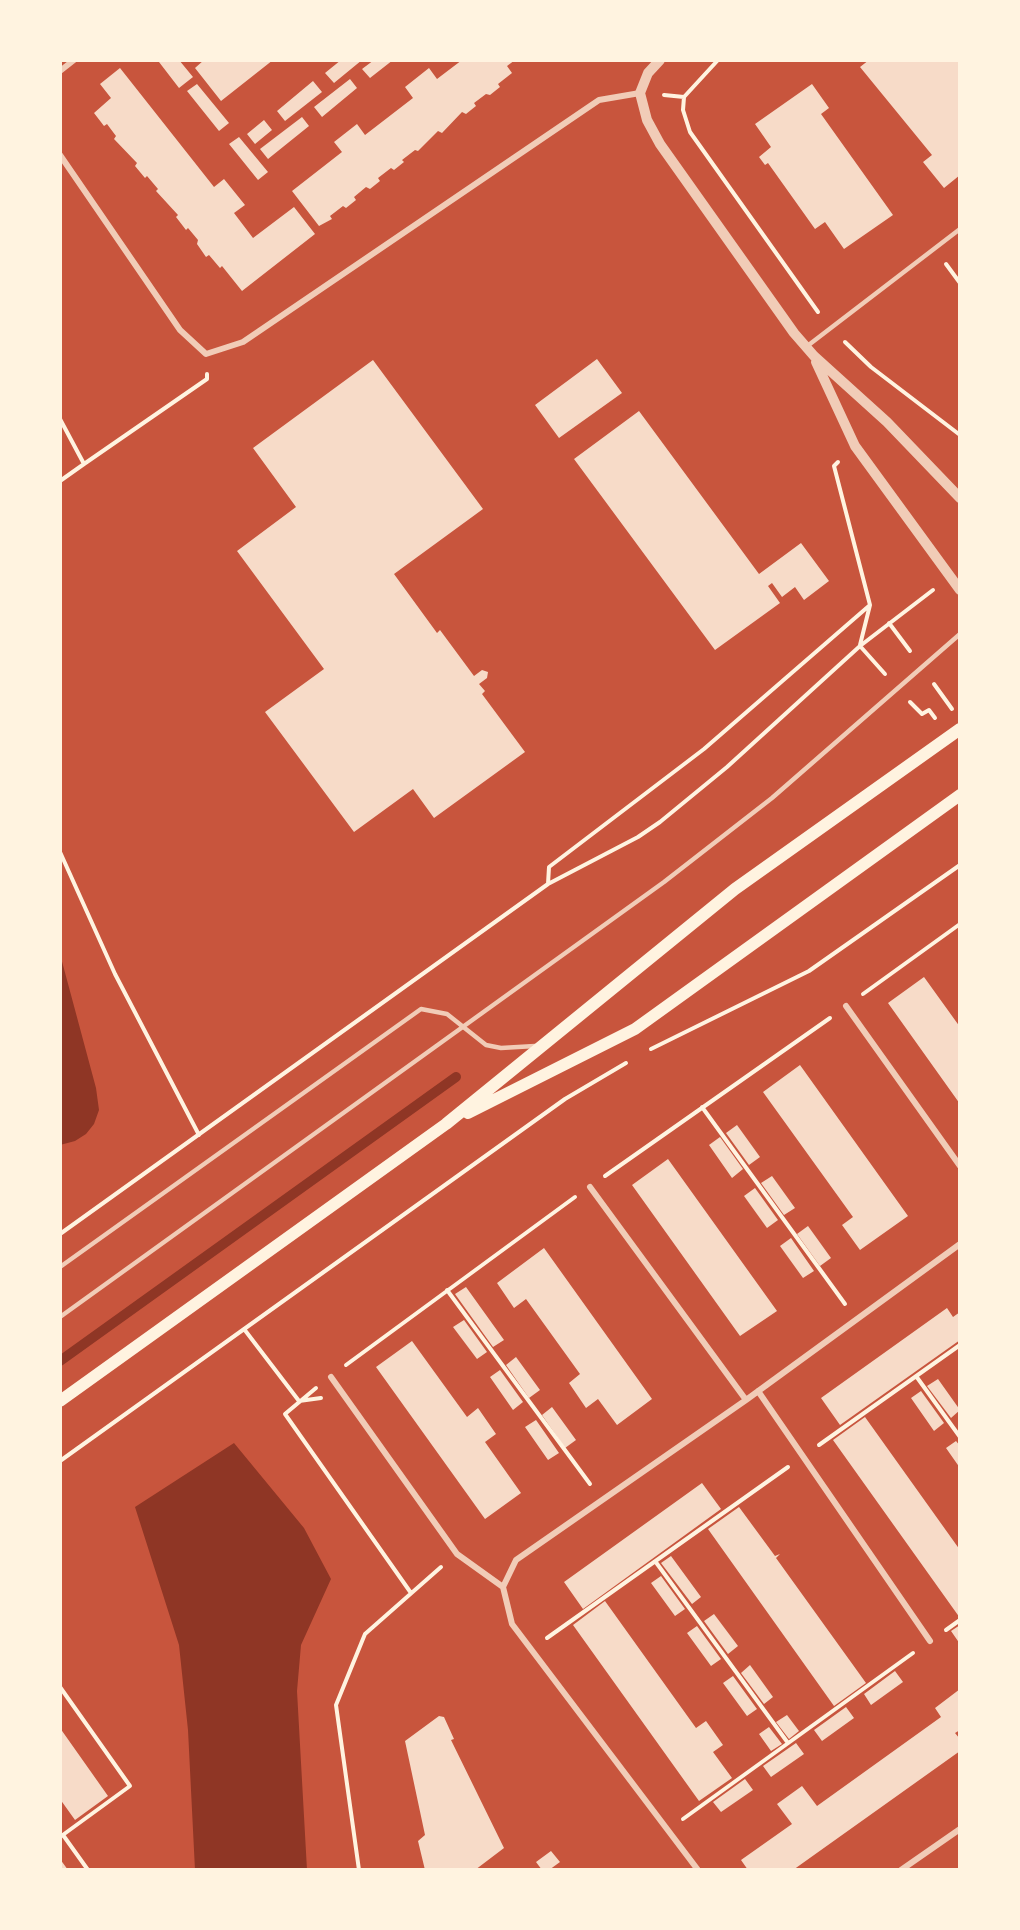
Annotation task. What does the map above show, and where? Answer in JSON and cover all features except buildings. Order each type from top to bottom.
[{"type":"main road","points":[[60,1401],[446,1124],[735,889],[960,729]]},
{"type":"main road","points":[[446,1124],[635,1029],[960,795]]},
{"type":"street","points":[[60,71],[74,60]]},
{"type":"street","points":[[660,60],[648,73],[640,93],[647,120],[660,144],[814,357],[886,422],[960,498]]},
{"type":"street","points":[[60,155],[180,330],[206,354],[243,342],[599,100],[640,93]]},
{"type":"street","points":[[814,357],[855,446],[960,590]]},
{"type":"street","points":[[846,1006],[960,1166]]},
{"type":"street","points":[[590,1186],[746,1400]]},
{"type":"street","points":[[698,1870],[512,1624],[503,1587],[516,1560],[746,1400],[960,1244]]},
{"type":"street","points":[[331,1377],[457,1554],[503,1587]]},
{"type":"street","points":[[758,1391],[930,1641]]},
{"type":"street","points":[[900,1870],[960,1828]]},
{"type":"lane","points":[[806,347],[960,230]]},
{"type":"lane","points":[[60,1317],[664,882],[772,798],[960,634]]},
{"type":"lane","points":[[60,1267],[421,1009],[447,1014],[486,1045],[501,1048],[544,1046]]},
{"type":"path","points":[[718,60],[684,97],[683,111],[690,132],[830,327],[871,367],[960,435]]},
{"type":"path","points":[[60,481],[207,379],[206,354]]},
{"type":"path","points":[[60,419],[84,464]]},
{"type":"path","points":[[855,446],[834,466],[870,605],[860,645]]},
{"type":"path","points":[[60,1234],[548,884],[629,842],[660,822],[727,767],[860,645],[951,577]]},
{"type":"path","points":[[548,884],[549,867],[704,749],[870,605]]},
{"type":"path","points":[[874,672],[879,668]]},
{"type":"path","points":[[60,852],[115,974],[198,1135]]},
{"type":"path","points":[[640,1055],[711,1017],[809,971],[960,865]]},
{"type":"path","points":[[411,1593],[285,1414],[299,1401],[447,1290],[590,1186],[960,925]]},
{"type":"path","points":[[60,1461],[565,1099],[630,1060]]},
{"type":"path","points":[[702,1107],[856,1319]]},
{"type":"path","points":[[447,1290],[602,1500]]},
{"type":"path","points":[[244,1329],[299,1401]]},
{"type":"path","points":[[532,1649],[960,1345]]},
{"type":"path","points":[[916,1376],[960,1437]]},
{"type":"path","points":[[299,1401],[345,1395]]},
{"type":"path","points":[[359,1870],[336,1705],[365,1634],[457,1554]]},
{"type":"path","points":[[655,1561],[788,1743]]},
{"type":"path","points":[[667,1830],[960,1620]]},
{"type":"path","points":[[60,1687],[130,1786],[62,1836],[88,1870]]},
{"type":"shaded area","points":[[60,954],[96,1088],[99,1110],[94,1124],[86,1134],[75,1141],[60,1145]]},
{"type":"shaded area","points":[[234,1443],[304,1528],[331,1579],[301,1645],[297,1691],[307,1870],[195,1870],[188,1730],[179,1645],[135,1507]]},
{"type":"waterway","points":[[60,1361],[456,1077]]}]
